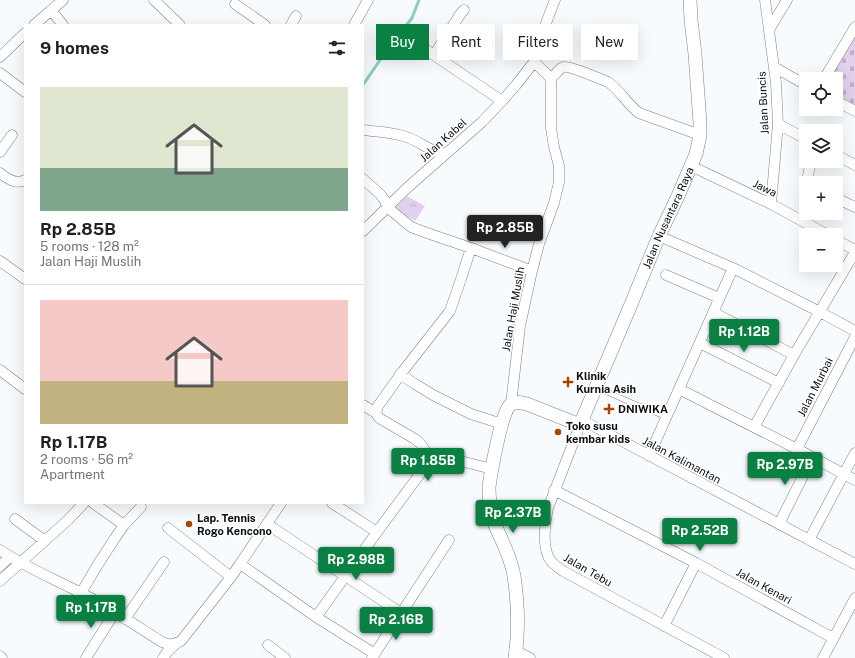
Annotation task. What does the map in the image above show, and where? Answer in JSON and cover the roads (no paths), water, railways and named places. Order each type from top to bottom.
[{"type":"street","points":[[35,24],[63,0]]},
{"type":"street","points":[[154,0],[165,4],[179,24]]},
{"type":"street","points":[[355,24],[368,0]]},
{"type":"street","name":"Jalan Kabel","points":[[364,230],[387,207],[482,122],[502,101],[534,62],[555,0]]},
{"type":"street","name":"Jalan Nusantara Raya","points":[[580,421],[596,387],[659,236],[696,154],[700,135],[700,123],[690,0]]},
{"type":"street","name":"Jalan Buncis","points":[[765,0],[776,83],[778,124],[771,204]]},
{"type":"street","points":[[768,30],[786,0]]},
{"type":"street","points":[[235,4],[264,24]]},
{"type":"street","points":[[51,10],[62,24]]},
{"type":"street","points":[[434,55],[464,10]]},
{"type":"street","points":[[828,72],[855,27]]},
{"type":"street","points":[[2,52],[24,34]]},
{"type":"street","points":[[429,52],[502,101]]},
{"type":"street","points":[[534,62],[551,78],[565,67],[572,68],[608,82],[617,89],[638,113],[700,135]]},
{"type":"street","points":[[774,67],[799,81]]},
{"type":"street","points":[[0,73],[24,91]]},
{"type":"street","name":"Jalan Haji Muslih","points":[[511,404],[520,326],[539,244],[554,203],[559,182],[559,166],[551,128],[551,78]]},
{"type":"street","points":[[843,105],[855,111]]},
{"type":"street","points":[[778,124],[799,135]]},
{"type":"street","points":[[364,130],[404,136],[432,150],[447,153]]},
{"type":"street","points":[[0,152],[12,135]]},
{"type":"street","points":[[843,159],[855,165]]},
{"type":"street","name":"Jawa","points":[[691,166],[771,204],[815,228]]},
{"type":"street","points":[[2,179],[16,182],[24,181]]},
{"type":"street","points":[[364,180],[380,194],[387,207],[411,227],[532,271]]},
{"type":"street","points":[[843,201],[855,207]]},
{"type":"street","points":[[659,236],[733,268],[855,331]]},
{"type":"street","points":[[754,427],[855,251],[843,244]]},
{"type":"street","points":[[376,413],[378,406],[400,374],[450,310],[471,248]]},
{"type":"street","points":[[0,261],[24,278]]},
{"type":"street","points":[[649,456],[733,268]]},
{"type":"street","points":[[666,275],[719,298]]},
{"type":"street","points":[[713,312],[794,355]]},
{"type":"street","name":"Jalan Murbai","points":[[797,449],[855,336]]},
{"type":"street","points":[[700,343],[779,383]]},
{"type":"street","points":[[0,370],[24,388]]},
{"type":"street","points":[[400,374],[433,395],[471,414],[502,424]]},
{"type":"street","points":[[679,389],[855,480]]},
{"type":"street","points":[[530,658],[516,654],[518,624],[516,589],[511,565],[491,513],[489,488],[492,468],[502,424],[507,409],[511,404],[521,402],[572,423],[580,421]]},
{"type":"street","points":[[364,406],[376,413],[379,418],[415,439],[420,443],[431,459]]},
{"type":"street","name":"Jalan Kalimantan","points":[[580,421],[855,564]]},
{"type":"street","name":"Jalan Tebu","points":[[580,421],[548,508],[545,528],[545,549],[551,561],[556,567],[563,571],[724,658]]},
{"type":"street","points":[[809,540],[855,453]]},
{"type":"street","points":[[316,617],[431,459],[441,456],[492,468]]},
{"type":"street","points":[[779,524],[812,458]]},
{"type":"street","name":"Jalan Kenari","points":[[554,490],[696,563],[834,638]]},
{"type":"street","points":[[0,580],[45,541],[83,504]]},
{"type":"street","points":[[94,504],[124,525]]},
{"type":"street","points":[[163,658],[168,651],[181,641],[231,578],[280,504]]},
{"type":"street","points":[[334,504],[377,532]]},
{"type":"street","points":[[82,593],[97,566],[124,525],[141,507]]},
{"type":"street","points":[[15,519],[45,541]]},
{"type":"street","points":[[267,524],[401,613]]},
{"type":"street","points":[[168,528],[231,578]]},
{"type":"street","points":[[240,564],[374,656],[449,540]]},
{"type":"street","points":[[0,550],[19,563],[82,593],[167,645],[177,643]]},
{"type":"street","points":[[0,566],[10,557]]},
{"type":"street","points":[[125,619],[164,562]]},
{"type":"street","points":[[664,626],[696,563]]},
{"type":"street","points":[[823,658],[855,598]]},
{"type":"street","points":[[86,658],[115,612]]},
{"type":"street","points":[[268,645],[286,658]]},
{"type":"lane","points":[[596,387],[667,417]]},
{"type":"waterway","points":[[407,24],[412,18],[419,0]]},
{"type":"waterway","points":[[364,84],[380,60]]},
{"type":"place","name":"Klinik Kurnia Asih","points":[[568,382]]},
{"type":"place","name":"DNIWIKA","points":[[609,409]]},
{"type":"place","name":"Toko susu kembar kids","points":[[558,432]]},
{"type":"place","name":"Lap. Tennis Rogo Kencono","points":[[189,524]]}]
